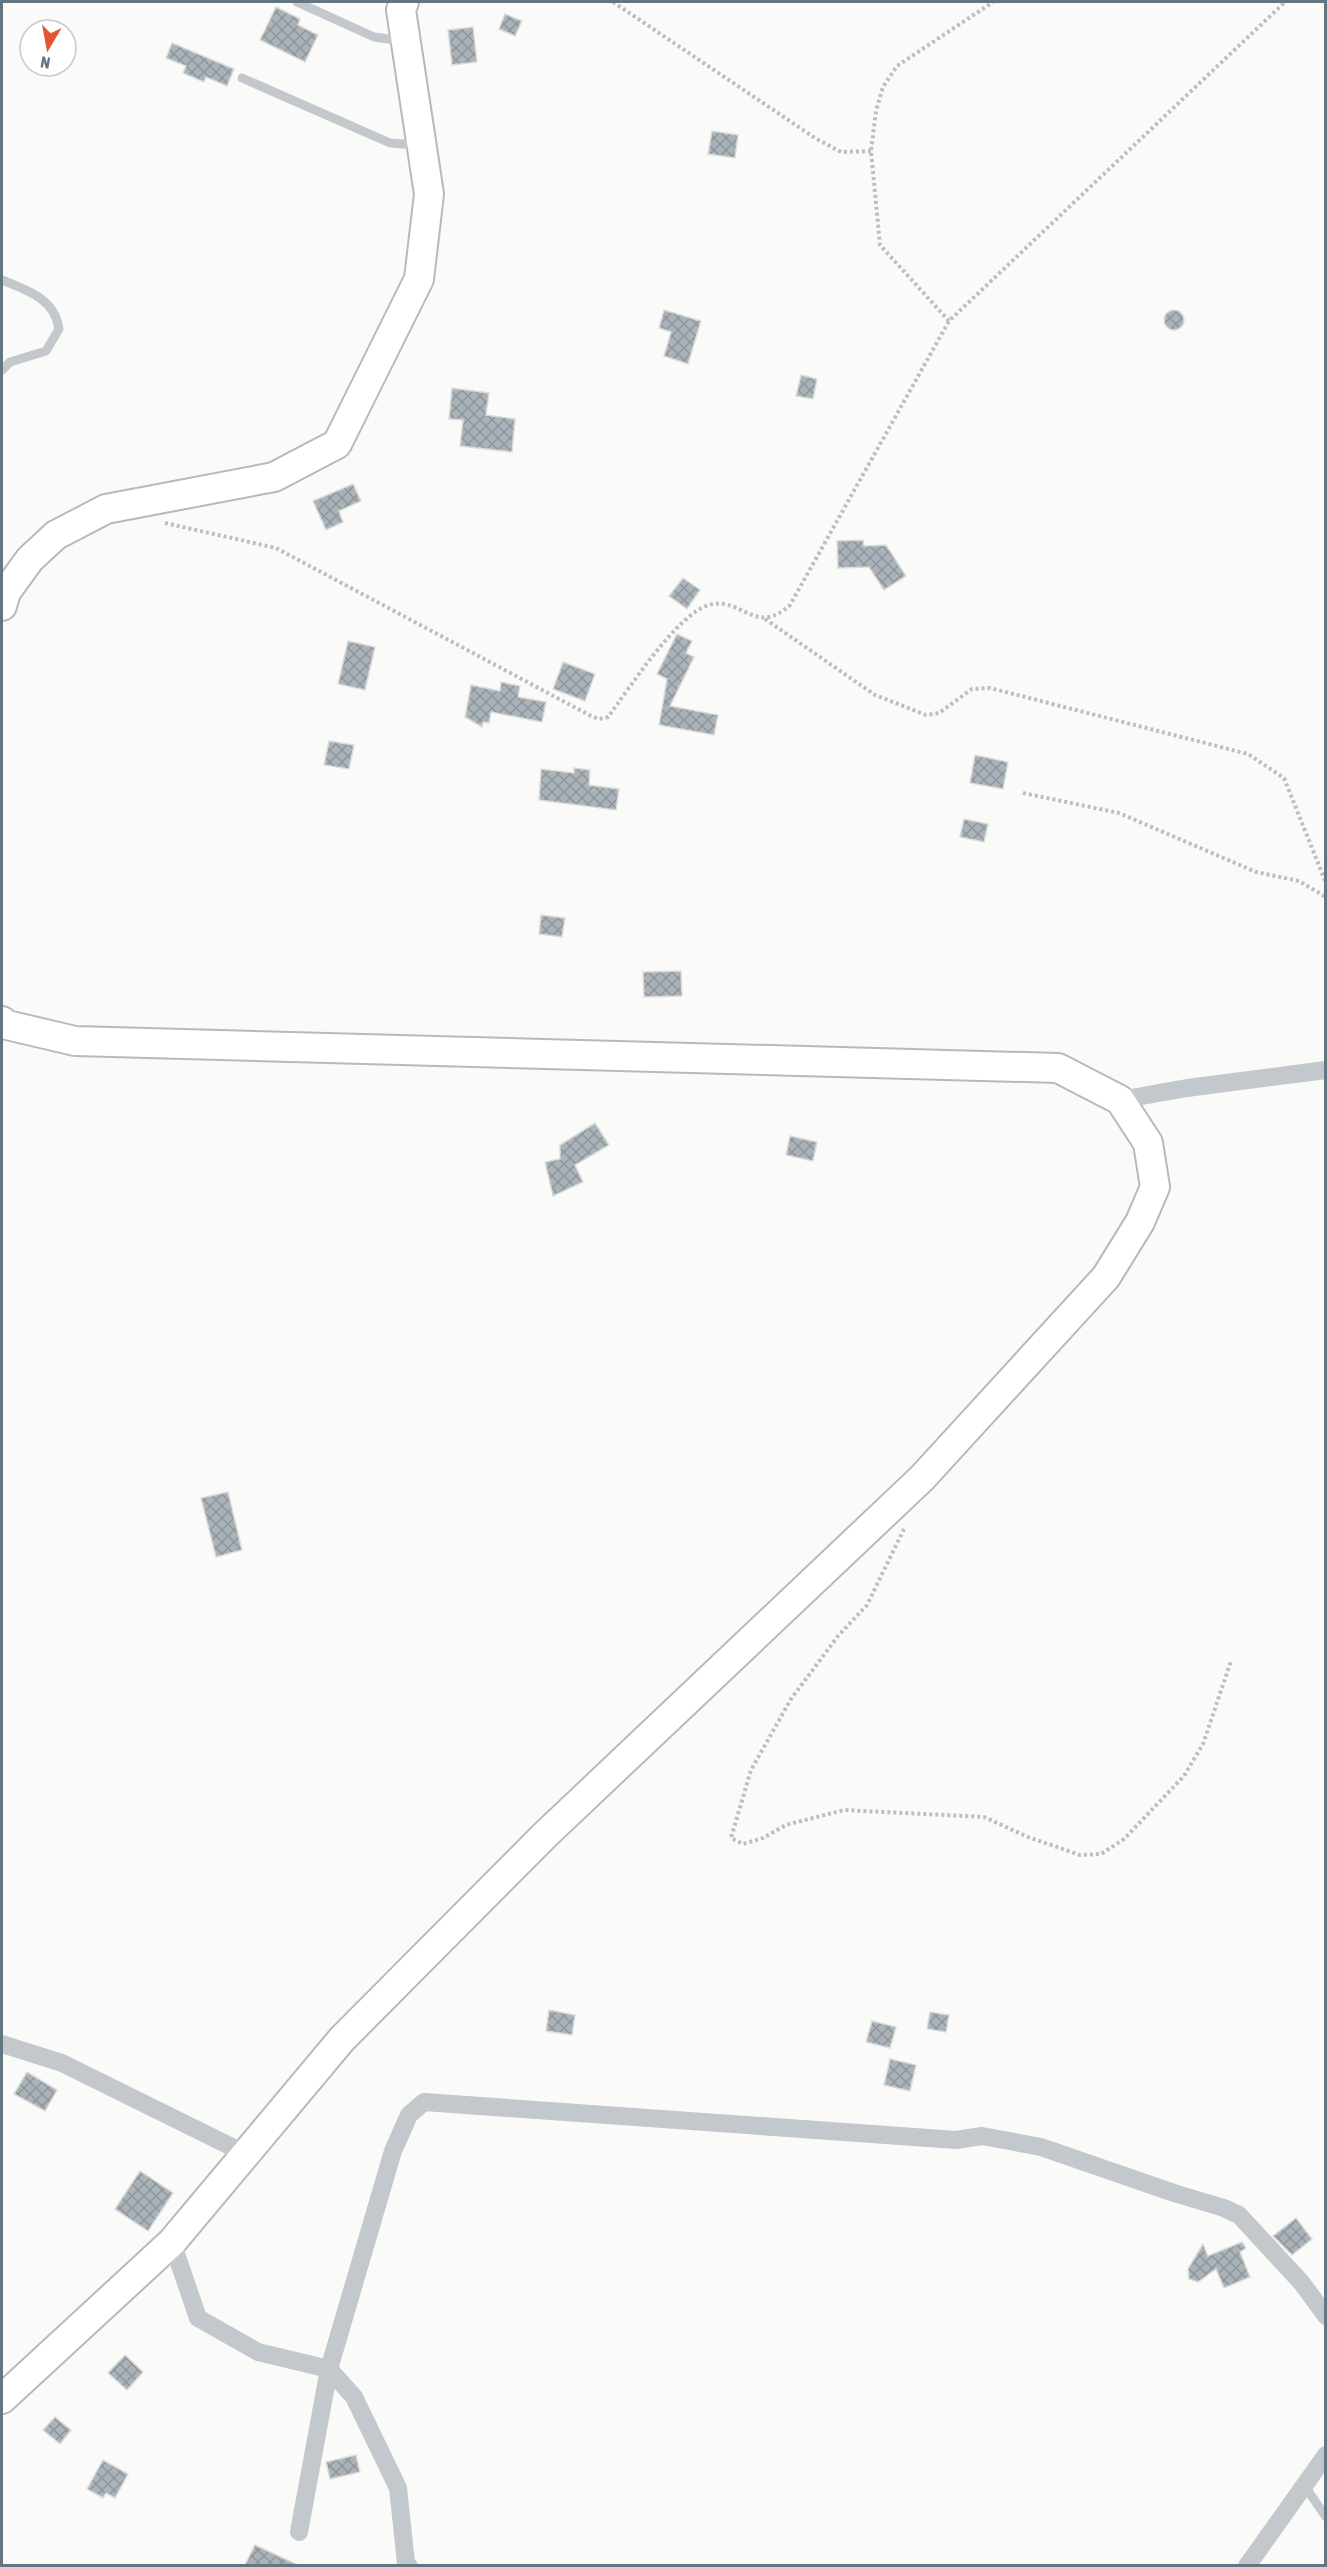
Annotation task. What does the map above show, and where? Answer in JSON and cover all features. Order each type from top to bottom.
[{"type":"main road","points":[[2,606],[6,592],[30,559],[56,535],[106,509],[274,477],[337,444],[419,279],[429,194],[401,10],[404,2]]},
{"type":"main road","points":[[2,1021],[7,1025],[75,1041],[1058,1068],[1120,1100],[1148,1143],[1155,1187],[1140,1222],[1106,1277],[909,1491],[545,1835],[342,2039],[244,2152],[172,2242],[2,2398]]},
{"type":"street","points":[[1120,1100],[1187,1088],[1326,1070]]},
{"type":"street","points":[[2,2044],[62,2063],[244,2152]]},
{"type":"street","points":[[298,2532],[329,2368],[393,2151],[409,2115],[424,2102],[956,2140],[982,2136],[1041,2147],[1239,2215],[1301,2282],[1326,2316]]},
{"type":"street","points":[[172,2242],[198,2318],[258,2352],[329,2368],[354,2397],[398,2488],[406,2563],[409,2565]]},
{"type":"street","points":[[1246,2565],[1326,2455]]},
{"type":"lane","points":[[297,2],[374,37],[406,41]]},
{"type":"lane","points":[[242,78],[390,143],[421,146]]},
{"type":"lane","points":[[2,280],[47,301],[57,317],[59,329],[55,340],[46,351],[10,362],[2,370]]},
{"type":"lane","points":[[1304,2485],[1326,2517]]},
{"type":"path","points":[[613,2],[815,138],[842,152],[871,151]]},
{"type":"path","points":[[949,321],[880,245],[871,151],[883,87],[897,66],[993,2]]},
{"type":"path","points":[[764,619],[779,615],[790,605],[949,321],[1285,2]]},
{"type":"path","points":[[162,522],[276,548],[599,719],[608,717],[675,629],[703,607],[721,604],[764,619],[875,694],[926,715],[939,713],[972,689],[990,688],[1248,754],[1284,778],[1326,883]]},
{"type":"path","points":[[1023,793],[1119,813],[1256,872],[1299,881],[1326,897]]},
{"type":"path","points":[[909,1491],[902,1537],[867,1605],[838,1636],[791,1699],[751,1770],[731,1838],[743,1844],[763,1838],[786,1826],[844,1810],[923,1813],[984,1817],[1028,1837],[1080,1855],[1101,1854],[1124,1839],[1184,1776],[1203,1744],[1231,1661]]},
{"type":"building","points":[[276,7],[300,19],[298,25],[318,35],[305,62],[260,40]]},
{"type":"building","points":[[505,14],[522,21],[515,36],[499,29]]},
{"type":"building","points":[[473,27],[477,62],[452,65],[448,30]]},
{"type":"building","points":[[172,43],[234,69],[227,86],[206,77],[204,82],[183,73],[186,66],[166,58]]},
{"type":"building","points":[[712,131],[738,135],[735,158],[708,154]]},
{"type":"building","points":[[664,310],[701,321],[688,364],[664,356],[671,332],[659,328]]},
{"type":"building","points":[[1174,310],[1181,313],[1184,320],[1181,327],[1174,330],[1167,327],[1164,320],[1167,313]]},
{"type":"building","points":[[801,375],[817,379],[813,399],[796,396]]},
{"type":"building","points":[[452,388],[489,393],[486,415],[515,419],[512,452],[460,446],[463,420],[449,419]]},
{"type":"building","points":[[353,484],[361,501],[339,511],[343,522],[326,530],[313,501]]},
{"type":"building","points":[[863,540],[864,546],[886,545],[906,576],[884,590],[869,567],[838,568],[837,541]]},
{"type":"building","points":[[683,578],[700,590],[687,609],[669,596]]},
{"type":"building","points":[[677,634],[692,641],[686,653],[694,657],[670,706],[718,715],[714,735],[659,725],[667,679],[657,674]]},
{"type":"building","points":[[348,641],[375,647],[365,690],[338,684]]},
{"type":"building","points":[[563,662],[595,674],[585,701],[553,689]]},
{"type":"building","points":[[501,682],[520,686],[518,697],[546,702],[542,722],[491,712],[489,723],[483,722],[482,727],[465,717],[471,685],[500,691]]},
{"type":"building","points":[[329,741],[354,745],[349,769],[324,765]]},
{"type":"building","points":[[975,755],[1008,762],[1003,789],[970,783]]},
{"type":"building","points":[[574,768],[590,770],[589,785],[619,789],[616,810],[539,800],[541,769],[574,773]]},
{"type":"building","points":[[964,819],[988,824],[984,842],[960,837]]},
{"type":"building","points":[[541,915],[565,918],[562,937],[539,934]]},
{"type":"building","points":[[681,971],[682,996],[644,997],[643,972]]},
{"type":"building","points":[[595,1123],[609,1145],[575,1165],[583,1182],[553,1196],[545,1162],[560,1159],[560,1145]]},
{"type":"building","points":[[790,1136],[817,1142],[813,1161],[786,1155]]},
{"type":"building","points":[[228,1492],[242,1550],[216,1557],[201,1498]]},
{"type":"building","points":[[549,2010],[575,2015],[572,2035],[546,2031]]},
{"type":"building","points":[[930,2012],[949,2015],[946,2032],[927,2029]]},
{"type":"building","points":[[872,2021],[896,2027],[890,2048],[866,2042]]},
{"type":"building","points":[[890,2059],[916,2065],[910,2091],[884,2085]]},
{"type":"building","points":[[27,2072],[57,2090],[45,2111],[14,2094]]},
{"type":"building","points":[[140,2171],[173,2193],[148,2231],[115,2209]]},
{"type":"building","points":[[1296,2218],[1312,2239],[1292,2255],[1273,2236]]},
{"type":"building","points":[[1242,2242],[1246,2248],[1240,2252],[1250,2277],[1224,2288],[1216,2269],[1198,2282],[1189,2279],[1188,2269],[1203,2244],[1208,2256]]},
{"type":"building","points":[[125,2355],[143,2372],[127,2390],[108,2373]]},
{"type":"building","points":[[55,2417],[71,2430],[60,2444],[43,2430]]},
{"type":"building","points":[[356,2455],[360,2472],[330,2479],[326,2462]]},
{"type":"building","points":[[103,2460],[128,2474],[115,2498],[106,2493],[103,2498],[87,2489]]},
{"type":"building","points":[[255,2545],[298,2565],[245,2565]]}]
